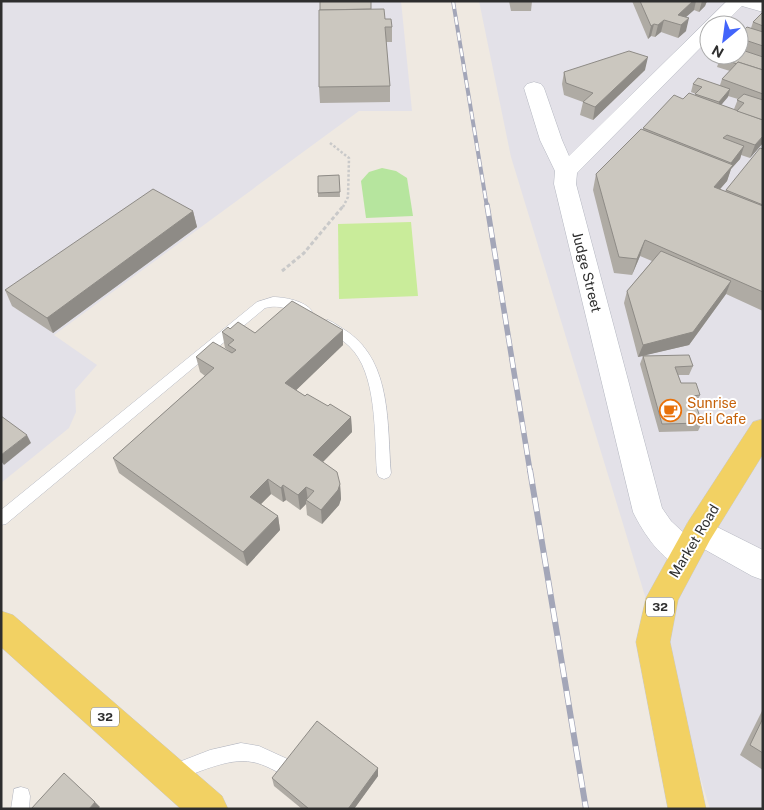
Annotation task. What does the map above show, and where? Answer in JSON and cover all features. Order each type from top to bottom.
[{"type":"main road","name":"Market Road","points":[[687,809],[653,642],[662,598],[692,543],[763,430]]},
{"type":"main road","name":"32","points":[[1,626],[209,809]]},
{"type":"street","points":[[723,15],[737,1]]},
{"type":"street","points":[[744,1],[763,7]]},
{"type":"street","points":[[534,88],[551,140],[566,172],[699,39]]},
{"type":"street","name":"Judge Street","points":[[566,172],[565,184],[648,512],[660,530],[692,543],[763,566]]},
{"type":"lane","points":[[1,519],[261,305],[272,301],[283,301],[318,318],[354,343],[368,361],[376,389],[384,473]]},
{"type":"lane","points":[[169,774],[231,754],[247,752],[265,756],[288,768]]},
{"type":"path","points":[[282,271],[304,253],[344,206],[348,197],[349,158],[330,143]]},
{"type":"shaded area","points":[[1,1],[401,1],[412,111],[359,111],[54,335],[97,365],[75,390],[76,412],[69,428],[1,483]]},
{"type":"shaded area","points":[[479,1],[763,1],[763,809],[710,809],[511,157]]},
{"type":"green space","points":[[382,168],[396,171],[407,178],[413,216],[366,218],[361,181],[369,172]]},
{"type":"green space","points":[[411,222],[418,296],[339,299],[338,224]]},
{"type":"building","points":[[320,1],[371,1],[371,9],[320,10]]},
{"type":"building","points":[[640,1],[693,1],[678,15],[689,18],[681,25],[664,20],[658,25],[654,24],[651,26]]},
{"type":"building","points":[[384,9],[385,19],[391,19],[392,27],[385,27],[390,86],[319,87],[319,10]]},
{"type":"building","points":[[763,12],[763,26],[753,22]]},
{"type":"building","points":[[749,28],[763,32],[763,46],[749,41]]},
{"type":"building","points":[[629,51],[648,57],[595,107],[583,102],[593,93],[566,83],[564,72]]},
{"type":"building","points":[[749,52],[763,57],[763,70],[747,65],[749,65]]},
{"type":"building","points":[[735,65],[747,65],[763,70],[763,94],[722,79]]},
{"type":"building","points":[[698,78],[730,89],[719,102],[695,94],[702,87],[693,84]]},
{"type":"building","points":[[689,93],[763,120],[763,136],[755,145],[727,135],[723,138],[744,146],[731,163],[643,128],[674,95],[683,99]]},
{"type":"building","points":[[744,94],[763,100],[763,120],[737,111],[744,103],[737,100]]},
{"type":"building","points":[[641,129],[733,165],[714,187],[763,206],[763,292],[645,240],[637,259],[619,257],[596,174]]},
{"type":"building","points":[[760,148],[763,149],[763,205],[726,190]]},
{"type":"building","points":[[339,175],[340,192],[318,193],[318,176]]},
{"type":"building","points":[[153,189],[193,211],[47,318],[5,290]]},
{"type":"building","points":[[661,251],[731,281],[693,332],[643,345],[627,291]]},
{"type":"building","points":[[292,301],[343,330],[285,383],[305,396],[307,394],[328,406],[330,404],[351,417],[313,455],[337,472],[340,484],[338,490],[321,510],[306,500],[314,491],[306,487],[298,495],[283,485],[281,488],[268,479],[250,497],[278,516],[243,552],[113,458],[214,368],[196,357],[213,342],[232,353],[236,350],[228,345],[234,340],[222,332],[228,327],[230,329],[238,322],[255,333]]},
{"type":"building","points":[[689,355],[693,366],[675,367],[681,383],[696,383],[700,395],[693,396],[702,423],[662,424],[643,356]]},
{"type":"building","points":[[1,416],[27,435],[1,455]]},
{"type":"building","points":[[763,718],[763,753],[750,745]]},
{"type":"building","points":[[317,721],[378,768],[348,809],[309,809],[272,778]]},
{"type":"building","points":[[64,773],[95,802],[89,809],[31,809]]},
{"type":"railway","points":[[453,1],[487,207]]},
{"type":"railway","points":[[487,205],[530,471]]},
{"type":"railway","points":[[530,470],[586,809]]},
{"type":"place","name":"Sunrise Deli Cafe","points":[[671,411]]}]
